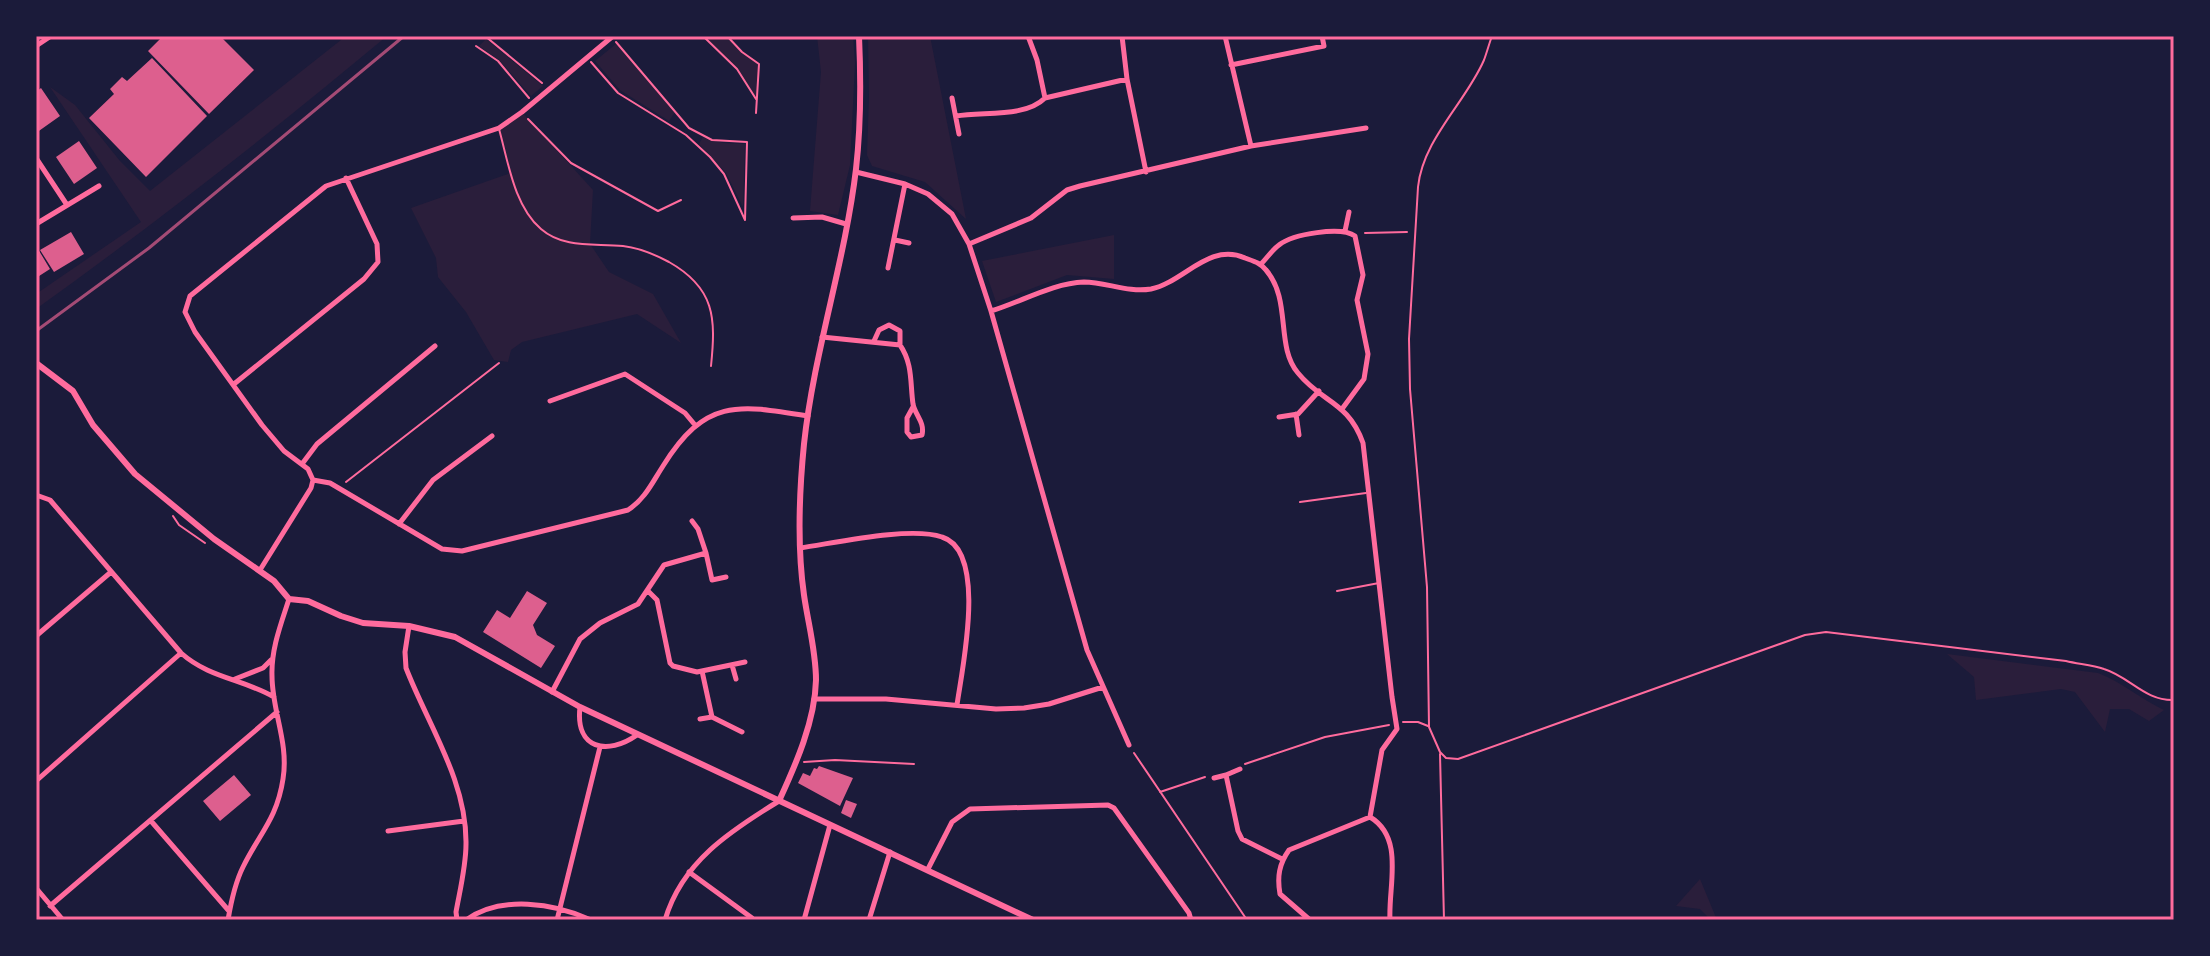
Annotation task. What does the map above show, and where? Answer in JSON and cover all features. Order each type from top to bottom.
[{"type":"street","points":[[36,46],[51,36]]},
{"type":"street","points":[[665,920],[675,893],[705,852],[731,831],[779,801],[796,763],[814,699],[814,655],[800,548],[802,472],[822,337],[856,172],[861,102],[859,36]]},
{"type":"street","points":[[1028,36],[1045,98]]},
{"type":"street","points":[[1122,36],[1127,79],[1146,172]]},
{"type":"street","points":[[1225,36],[1251,146]]},
{"type":"street","points":[[1231,65],[1324,46],[1322,36]]},
{"type":"street","points":[[260,570],[313,480],[308,469],[284,451],[186,318],[185,308],[190,296],[315,193],[346,178],[499,128],[613,37]]},
{"type":"street","points":[[956,116],[981,111],[995,114],[1037,106],[1045,98],[1127,79]]},
{"type":"street","points":[[952,98],[959,134]]},
{"type":"street","points":[[969,244],[1031,218],[1067,190],[1251,146],[1366,128]]},
{"type":"street","points":[[36,158],[67,205]]},
{"type":"street","points":[[856,172],[905,184],[940,202],[952,214],[969,244],[991,311],[1087,650],[1129,745]]},
{"type":"street","points":[[234,384],[364,279],[378,262],[380,252],[377,244],[346,178]]},
{"type":"street","points":[[888,268],[905,184]]},
{"type":"street","points":[[36,224],[99,186]]},
{"type":"street","points":[[1345,231],[1349,212]]},
{"type":"street","points":[[793,218],[822,217],[846,224]]},
{"type":"street","points":[[1261,264],[1282,243],[1336,230],[1355,236],[1363,275],[1357,300],[1368,354],[1364,379],[1342,409]]},
{"type":"street","points":[[895,240],[909,243]]},
{"type":"street","points":[[991,311],[1063,285],[1086,282],[1149,289],[1167,283],[1222,253],[1233,253],[1261,264],[1276,285],[1288,355],[1297,373],[1356,423],[1363,443],[1397,723],[1395,734],[1382,750],[1370,817]]},
{"type":"street","points":[[874,341],[879,330],[889,325],[900,331],[900,345],[912,372],[913,407],[924,427],[919,437],[911,437],[907,432],[907,418],[913,407]]},
{"type":"street","points":[[822,337],[900,345]]},
{"type":"street","points":[[302,464],[317,444],[435,346]]},
{"type":"street","points":[[37,363],[73,391],[93,425],[135,474],[214,539],[274,581],[289,599],[308,601],[363,623],[409,626],[455,637],[552,692],[637,735],[1033,920]]},
{"type":"street","points":[[550,401],[625,374],[685,413],[695,425]]},
{"type":"street","points":[[1279,417],[1296,414],[1319,391]]},
{"type":"street","points":[[313,480],[330,483],[442,549],[462,551],[628,510],[647,494],[678,442],[695,425],[728,410],[744,407],[808,416]]},
{"type":"street","points":[[1296,414],[1299,435]]},
{"type":"street","points":[[399,524],[433,480],[492,436]]},
{"type":"street","points":[[36,495],[50,500],[181,653],[203,670],[274,697]]},
{"type":"street","points":[[692,521],[698,529],[712,580],[726,577]]},
{"type":"street","points":[[800,548],[866,537],[916,535],[943,537],[955,543],[966,568],[968,616],[957,705]]},
{"type":"street","points":[[552,692],[572,650],[587,631],[638,604],[664,565],[706,553]]},
{"type":"street","points":[[36,636],[111,571]]},
{"type":"street","points":[[648,591],[657,600],[670,663],[697,672],[745,662]]},
{"type":"street","points":[[228,920],[238,878],[267,829],[278,802],[285,752],[274,697],[272,659],[289,599]]},
{"type":"street","points":[[409,626],[406,668],[458,785],[464,821],[466,845],[457,920]]},
{"type":"street","points":[[36,781],[181,653]]},
{"type":"street","points":[[234,680],[263,668],[272,659]]},
{"type":"street","points":[[732,665],[736,679]]},
{"type":"street","points":[[702,671],[712,717]]},
{"type":"street","points":[[814,699],[886,699],[996,709],[1024,708],[1049,704],[1103,687]]},
{"type":"street","points":[[580,707],[581,730],[590,742],[600,747],[619,746],[637,735]]},
{"type":"street","points":[[50,906],[278,711]]},
{"type":"street","points":[[700,719],[712,717],[742,732]]},
{"type":"street","points":[[557,920],[600,747]]},
{"type":"street","points":[[1214,778],[1238,768]]},
{"type":"street","points":[[1226,775],[1242,839],[1282,859]]},
{"type":"street","points":[[928,869],[952,822],[970,809],[1108,805],[1114,808],[1191,920]]},
{"type":"street","points":[[1310,920],[1280,894],[1282,859],[1289,850],[1370,817]]},
{"type":"street","points":[[1370,817],[1380,823],[1391,845],[1390,920]]},
{"type":"street","points":[[151,821],[230,911]]},
{"type":"street","points":[[388,831],[464,821]]},
{"type":"street","points":[[804,920],[830,825]]},
{"type":"street","points":[[869,920],[890,852]]},
{"type":"street","points":[[689,872],[752,918]]},
{"type":"street","points":[[36,888],[63,920]]},
{"type":"street","points":[[466,920],[503,905],[560,909],[591,920]]},
{"type":"lane","points":[[499,128],[515,185],[540,228],[564,241],[638,249],[692,277],[707,298],[714,326],[711,366]]},
{"type":"lane","points":[[1300,502],[1370,492]]},
{"type":"lane","points":[[1337,591],[1380,583]]},
{"type":"path","points":[[485,36],[549,90]]},
{"type":"path","points":[[703,36],[737,69],[757,102]]},
{"type":"path","points":[[727,36],[759,64],[756,113]]},
{"type":"path","points":[[1492,36],[1484,60],[1428,154],[1420,172],[1418,187],[1409,352],[1427,587],[1429,727],[1446,758],[1458,759],[1805,635],[1826,632],[2103,668],[2124,677],[2150,696],[2174,700]]},
{"type":"path","points":[[587,59],[618,93],[686,135],[710,157],[724,174],[745,220],[747,142],[712,140],[689,128],[613,37]]},
{"type":"path","points":[[476,46],[498,61],[534,103]]},
{"type":"path","points":[[522,112],[571,163],[658,211],[681,200]]},
{"type":"path","points":[[1365,233],[1407,232]]},
{"type":"path","points":[[340,489],[357,472],[499,363]]},
{"type":"path","points":[[1238,768],[1325,737],[1408,721],[1429,727]]},
{"type":"path","points":[[1129,745],[1247,920]]},
{"type":"path","points":[[1440,752],[1444,920]]},
{"type":"path","points":[[796,763],[835,760],[914,764]]},
{"type":"path","points":[[1160,792],[1205,777]]},
{"type":"shaded area","points":[[346,36],[387,36],[214,176],[36,309],[36,294],[141,222],[50,87],[75,105],[120,161],[150,191]]},
{"type":"shaded area","points":[[703,36],[727,36],[742,52],[757,61],[757,102],[737,69]]},
{"type":"shaded area","points":[[817,36],[853,36],[855,63],[850,165],[838,215],[810,211],[821,72]]},
{"type":"shaded area","points":[[868,36],[930,36],[966,219],[925,182],[872,166],[867,155]]},
{"type":"shaded area","points":[[486,39],[543,86],[531,96],[499,60],[479,46]]},
{"type":"shaded area","points":[[616,44],[675,112],[669,121],[620,90],[595,61]]},
{"type":"shaded area","points":[[522,112],[593,190],[590,244],[609,272],[653,294],[681,343],[637,314],[522,342],[511,350],[508,362],[494,360],[466,312],[438,277],[436,258],[411,208],[511,173],[499,128]]},
{"type":"shaded area","points":[[703,137],[723,143],[745,144],[743,207],[726,173],[699,144]]},
{"type":"shaded area","points":[[1114,235],[1114,279],[1067,275],[996,302],[982,261]]},
{"type":"shaded area","points":[[1947,654],[2098,673],[2164,710],[2149,721],[2129,709],[2110,709],[2105,732],[2075,692],[2061,689],[1976,700],[1974,677]]},
{"type":"shaded area","points":[[1700,879],[1717,920],[1711,920],[1700,909],[1676,906]]},
{"type":"building","points":[[163,36],[220,36],[254,70],[209,114],[148,51]]},
{"type":"building","points":[[152,58],[207,116],[146,177],[89,118],[114,94],[110,89],[122,77],[127,81]]},
{"type":"building","points":[[41,88],[60,116],[36,133],[36,92]]},
{"type":"building","points":[[79,141],[97,168],[74,184],[56,157]]},
{"type":"building","points":[[71,232],[84,254],[54,272],[40,250]]},
{"type":"building","points":[[36,250],[50,269],[36,278]]},
{"type":"building","points":[[527,591],[547,603],[533,625],[537,635],[555,646],[541,668],[483,632],[497,610],[510,618]]},
{"type":"building","points":[[819,766],[853,778],[840,806],[798,783],[803,773],[810,776]]},
{"type":"building","points":[[234,775],[251,795],[220,821],[203,801]]},
{"type":"building","points":[[846,800],[857,804],[851,818],[841,813]]},
{"type":"railway","points":[[36,331],[149,248],[404,36]]}]
